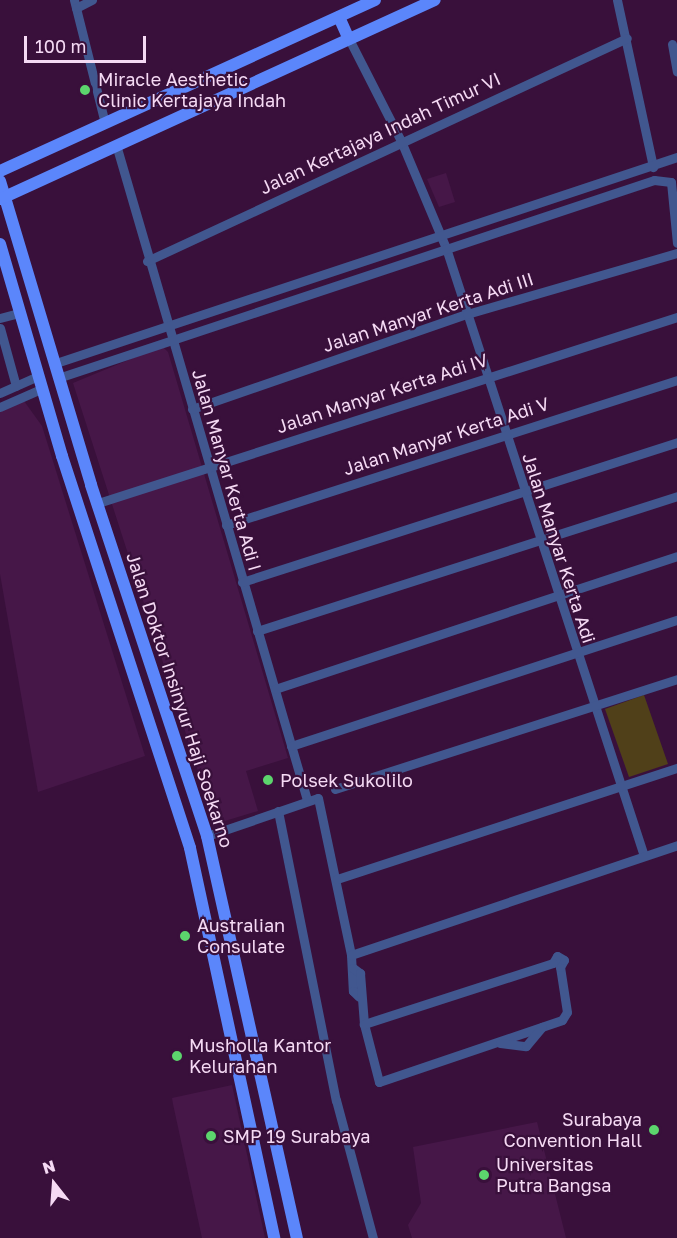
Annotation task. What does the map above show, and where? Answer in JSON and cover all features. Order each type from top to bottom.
[{"type":"main road","points":[[0,171],[375,0]]},
{"type":"main road","points":[[3,198],[117,148],[435,0]]},
{"type":"main road","points":[[339,17],[349,39]]},
{"type":"main road","name":"Jalan Doktor Insinyur Haji Soekarno","points":[[0,181],[3,198],[59,370],[95,497],[207,836],[239,968],[297,1238]]},
{"type":"main road","name":"Jalan Doktor Insinyur Haji Soekarno","points":[[0,244],[39,382],[79,510],[190,849],[274,1238]]},
{"type":"main road","points":[[75,497],[95,497]]},
{"type":"main road","points":[[79,510],[95,497]]},
{"type":"main road","points":[[213,953],[222,957],[234,948]]},
{"type":"main road","points":[[218,973],[239,968]]},
{"type":"street","points":[[92,0],[75,4],[105,123]]},
{"type":"street","points":[[617,0],[653,167]]},
{"type":"street","name":"Jalan Kertajaya Indah Timur VI","points":[[147,261],[401,141],[627,38]]},
{"type":"street","name":"Jalan Manyar Kerta Adi","points":[[349,39],[401,141],[443,240],[504,434],[644,856]]},
{"type":"street","points":[[672,44],[677,72]]},
{"type":"street","name":"Jalan Manyar Kerta Adi I","points":[[117,148],[147,261],[170,330],[307,800]]},
{"type":"street","points":[[59,370],[170,330],[443,240],[677,158]]},
{"type":"street","points":[[59,370],[170,330],[443,240],[660,179],[671,182],[677,243]]},
{"type":"street","name":"Jalan Manyar Kerta Adi III","points":[[192,409],[467,314],[677,253]]},
{"type":"street","points":[[0,318],[19,312]]},
{"type":"street","name":"Jalan Manyar Kerta Adi IV","points":[[95,497],[209,466],[677,316]]},
{"type":"street","points":[[0,328],[16,386]]},
{"type":"street","name":"Jalan Manyar Kerta Adi V","points":[[226,525],[677,380]]},
{"type":"street","points":[[0,393],[16,386],[39,382]]},
{"type":"street","points":[[0,407],[39,382]]},
{"type":"street","points":[[242,582],[677,442]]},
{"type":"street","points":[[257,631],[538,538],[677,496]]},
{"type":"street","points":[[274,689],[677,556]]},
{"type":"street","points":[[291,746],[677,620]]},
{"type":"street","points":[[335,789],[677,679]]},
{"type":"street","points":[[337,879],[677,768]]},
{"type":"street","points":[[207,836],[307,800],[319,800],[351,955],[353,991],[359,997],[364,1024],[380,1082],[542,1027],[567,1015],[556,965],[364,1024]]},
{"type":"street","points":[[278,811],[336,1100],[373,1238]]},
{"type":"street","points":[[351,955],[677,845]]},
{"type":"shaded area","points":[[446,173],[455,202],[439,207],[427,179]]},
{"type":"shaded area","points":[[162,346],[168,352],[288,758],[246,771],[258,811],[215,824],[73,383]]},
{"type":"shaded area","points":[[24,401],[42,426],[145,756],[38,792],[0,574],[0,410]]},
{"type":"shaded area","points":[[644,695],[668,764],[629,777],[605,709]]},
{"type":"shaded area","name":"SMP 19 Surabaya","points":[[232,1085],[265,1238],[202,1238],[173,1104],[172,1098]]},
{"type":"shaded area","name":"Universitas Putra Bangsa","points":[[537,1122],[566,1238],[412,1238],[408,1225],[421,1203],[413,1147]]},
{"type":"place","name":"Miracle Aesthetic Clinic Kertajaya Indah","points":[[85,90]]},
{"type":"place","name":"Polsek Sukolilo","points":[[268,780]]},
{"type":"place","name":"Australian Consulate","points":[[185,936]]},
{"type":"place","name":"Musholla Kantor Kelurahan","points":[[177,1056]]},
{"type":"place","name":"Surabaya Convention Hall","points":[[654,1130]]},
{"type":"place","name":"SMP 19 Surabaya","points":[[211,1136]]},
{"type":"place","name":"Universitas Putra Bangsa","points":[[484,1175]]}]
